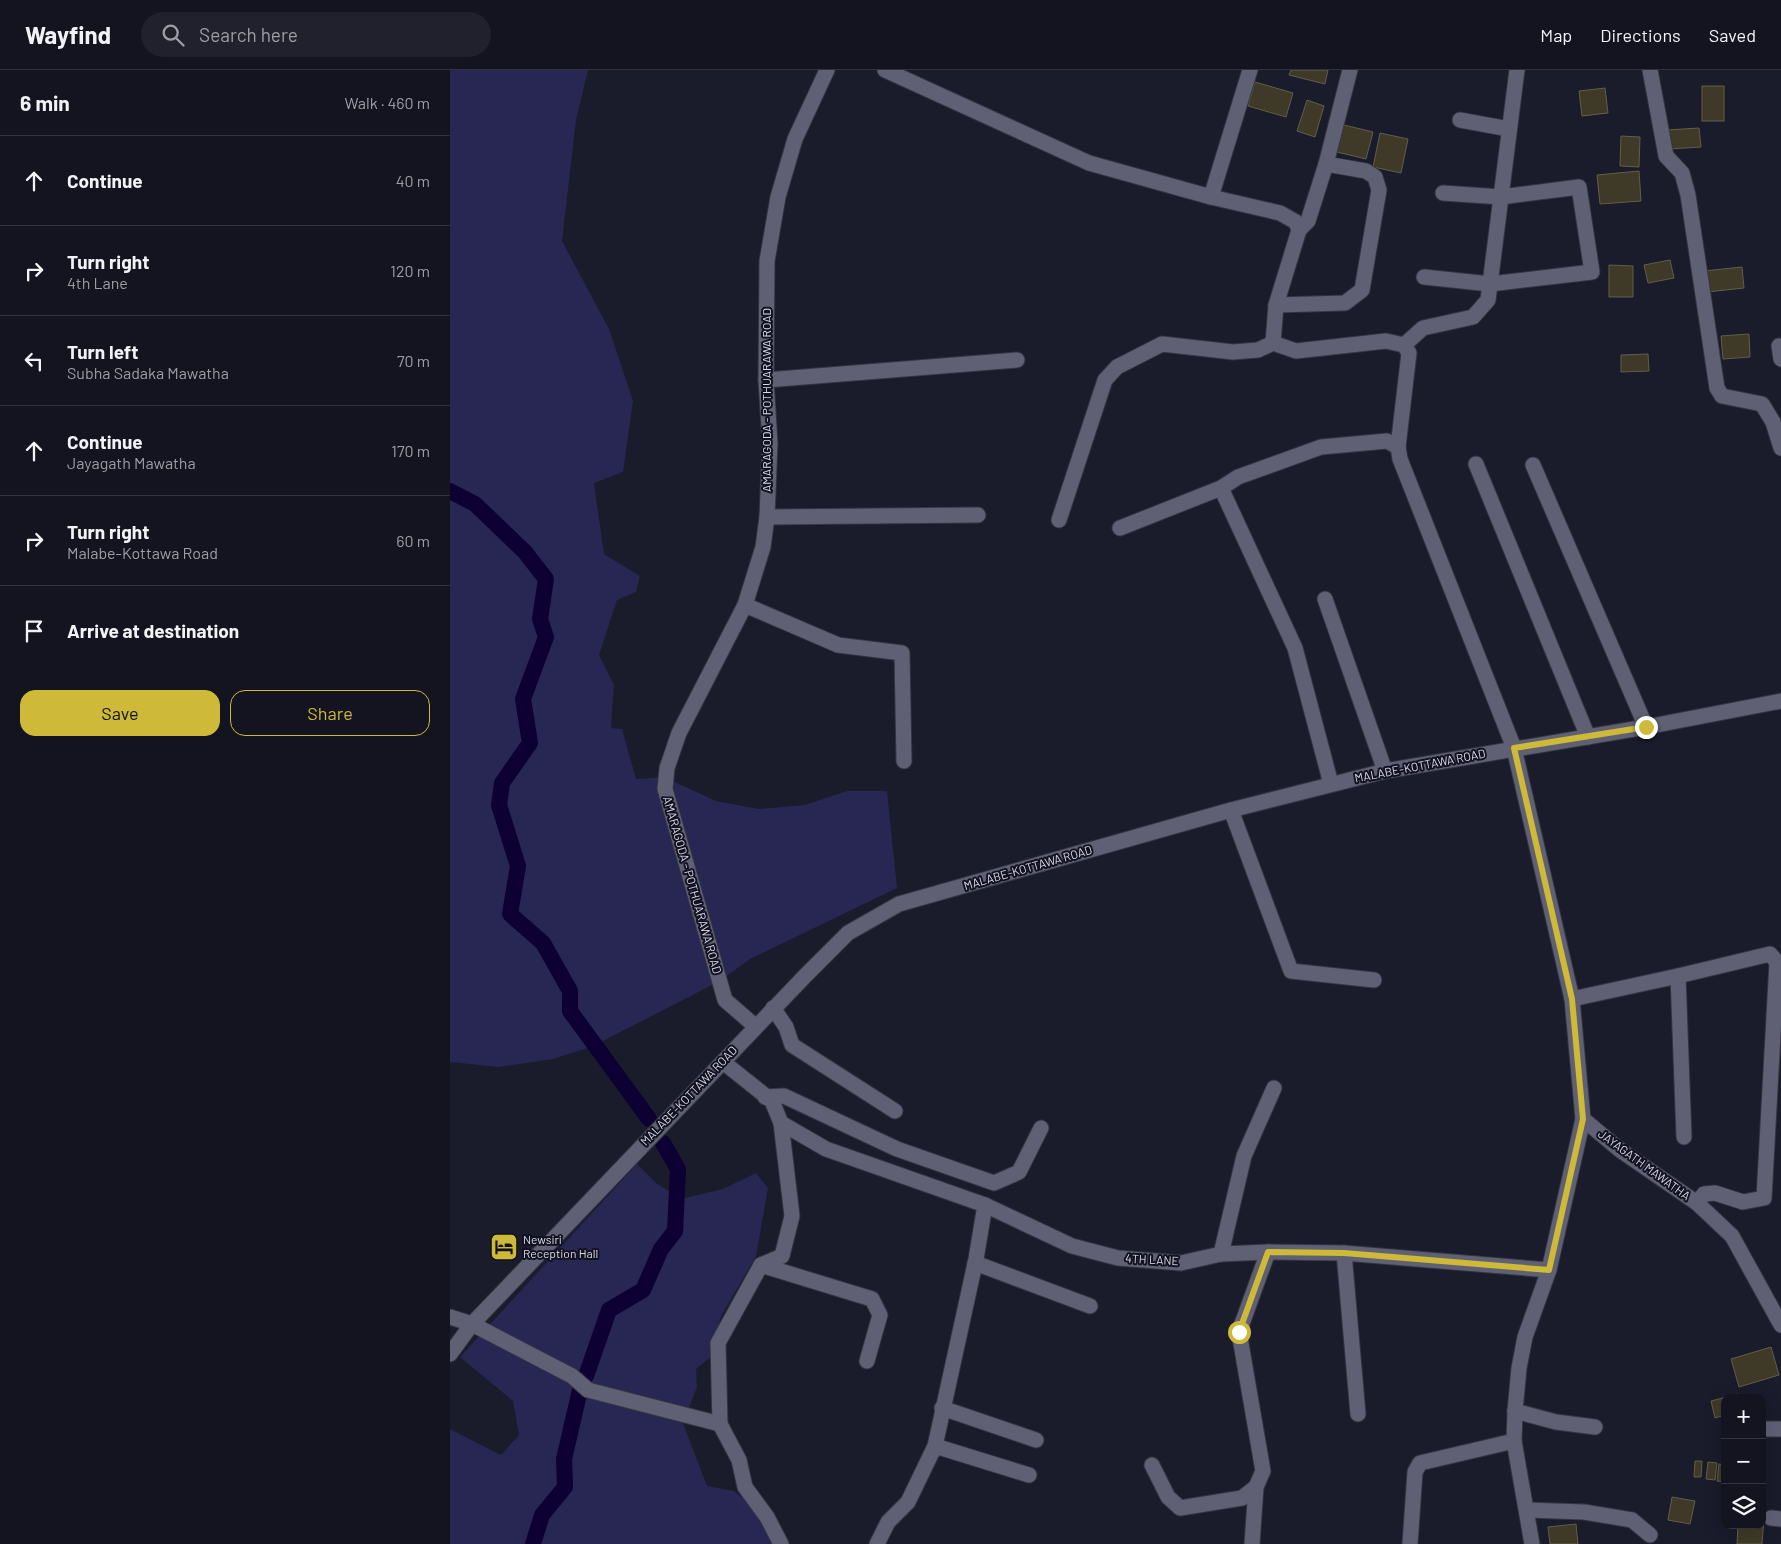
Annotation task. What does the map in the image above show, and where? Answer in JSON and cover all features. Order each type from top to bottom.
[{"type":"street","name":"AMARAGODA - POTHUARAWA ROAD","points":[[756,1026],[725,1000],[665,789],[667,768],[679,733],[745,605],[763,547],[767,517],[770,443],[766,380],[767,261],[778,197],[795,139],[827,70]]},
{"type":"street","points":[[885,70],[1088,163],[1211,197],[1280,213],[1296,222],[1299,230]]},
{"type":"street","points":[[1211,197],[1250,70]]},
{"type":"street","points":[[1273,343],[1276,304],[1299,230],[1308,221],[1326,164],[1350,70]]},
{"type":"street","points":[[1059,520],[1105,380],[1117,367],[1162,344],[1233,352],[1258,350],[1273,343],[1296,351],[1386,342],[1404,345],[1424,328],[1473,317],[1488,300],[1517,70]]},
{"type":"street","points":[[1650,70],[1666,156],[1682,173],[1688,195],[1717,388],[1722,396],[1762,404],[1773,422],[1781,448]]},
{"type":"street","points":[[1460,120],[1509,129]]},
{"type":"street","points":[[1276,304],[1345,303],[1362,290],[1380,190],[1375,178],[1366,171],[1326,164]]},
{"type":"street","points":[[1424,277],[1490,284],[1592,272],[1579,187],[1501,198],[1443,193]]},
{"type":"street","points":[[1404,345],[1408,353],[1398,447],[1400,459],[1514,748],[1572,999],[1583,1119],[1549,1270],[1525,1337],[1519,1368],[1515,1410],[1514,1441],[1532,1544]]},
{"type":"street","points":[[766,380],[1017,360]]},
{"type":"street","points":[[1120,528],[1221,488],[1238,477],[1321,447],[1388,441],[1398,447]]},
{"type":"street","points":[[1476,464],[1588,737]]},
{"type":"street","points":[[1533,465],[1646,727]]},
{"type":"street","points":[[1221,488],[1295,648],[1331,784]]},
{"type":"street","points":[[767,517],[978,515]]},
{"type":"street","points":[[1325,599],[1385,771]]},
{"type":"street","points":[[745,605],[838,646],[902,653],[904,760]]},
{"type":"street","name":"MALABE-KOTTAWA ROAD","points":[[450,1354],[472,1324],[773,1008],[848,934],[900,904],[1231,810],[1385,771],[1646,727],[1781,701]]},
{"type":"street","points":[[1231,810],[1291,971],[1374,980]]},
{"type":"street","points":[[1572,999],[1770,954],[1777,962],[1764,1198],[1743,1202],[1715,1193],[1704,1194],[1697,1203]]},
{"type":"street","points":[[1678,976],[1684,1137]]},
{"type":"street","points":[[773,1008],[786,1027],[792,1045],[895,1111]]},
{"type":"street","points":[[723,1062],[772,1101],[781,1123],[792,1216],[782,1256],[761,1264],[718,1343],[720,1424],[739,1460],[745,1487],[767,1516],[781,1544]]},
{"type":"street","points":[[1221,1254],[1244,1156],[1274,1088]]},
{"type":"street","points":[[765,1097],[784,1096],[896,1149],[994,1183],[1019,1172],[1041,1128]]},
{"type":"street","name":"JAYAGATH MAWATHA","points":[[1583,1119],[1620,1150],[1697,1203],[1732,1236],[1781,1325]]},
{"type":"street","name":"4TH LANE","points":[[781,1123],[826,1148],[985,1205],[1072,1246],[1118,1258],[1181,1263],[1221,1254],[1268,1252],[1344,1253],[1549,1270]]},
{"type":"street","points":[[877,1544],[888,1522],[908,1502],[935,1446],[975,1263],[985,1205]]},
{"type":"street","points":[[1252,1544],[1256,1487],[1263,1472],[1239,1332],[1268,1252]]},
{"type":"street","points":[[1344,1253],[1358,1414]]},
{"type":"street","points":[[975,1263],[1090,1306]]},
{"type":"street","points":[[761,1264],[872,1299],[880,1315],[867,1361]]},
{"type":"street","points":[[450,1317],[472,1324],[572,1376],[588,1390],[720,1424]]},
{"type":"street","points":[[942,1408],[1036,1440]]},
{"type":"street","points":[[1515,1410],[1556,1422],[1595,1427]]},
{"type":"street","points":[[1766,1429],[1781,1429]]},
{"type":"street","points":[[1410,1544],[1415,1472],[1420,1463],[1514,1441]]},
{"type":"street","points":[[935,1446],[1029,1475]]},
{"type":"street","points":[[1152,1465],[1168,1497],[1180,1508],[1242,1498],[1256,1487]]},
{"type":"street","points":[[1527,1510],[1584,1512],[1632,1520],[1650,1535]]},
{"type":"shaded area","points":[[450,70],[588,70],[576,120],[562,241],[609,329],[633,401],[623,472],[594,483],[604,554],[640,576],[636,592],[617,600],[599,655],[614,685],[611,728],[622,729],[636,779],[664,777],[716,801],[759,809],[805,805],[847,791],[887,791],[897,888],[750,959],[720,981],[591,1047],[553,1059],[499,1067],[450,1062]]},
{"type":"shaded area","points":[[637,1164],[656,1183],[681,1199],[723,1189],[756,1173],[768,1188],[756,1256],[720,1318],[717,1352],[696,1369],[697,1387],[683,1423],[707,1486],[734,1491],[761,1514],[776,1544],[450,1544],[450,1429],[501,1455],[519,1435],[513,1401],[460,1357]]},
{"type":"building","points":[[1291,70],[1328,70],[1325,84],[1289,75]]},
{"type":"building","points":[[1255,82],[1293,93],[1286,117],[1248,106]]},
{"type":"building","points":[[1702,86],[1724,86],[1724,121],[1702,121]]},
{"type":"building","points":[[1605,88],[1608,113],[1582,116],[1579,91]]},
{"type":"building","points":[[1307,100],[1324,106],[1315,137],[1297,131]]},
{"type":"building","points":[[1344,125],[1373,132],[1366,159],[1337,152]]},
{"type":"building","points":[[1699,128],[1701,147],[1669,149],[1667,130]]},
{"type":"building","points":[[1380,133],[1408,139],[1401,173],[1373,167]]},
{"type":"building","points":[[1621,136],[1640,137],[1639,167],[1620,166]]},
{"type":"building","points":[[1639,171],[1641,201],[1600,204],[1597,175]]},
{"type":"building","points":[[1670,260],[1674,278],[1648,283],[1644,265]]},
{"type":"building","points":[[1609,265],[1633,266],[1633,297],[1609,297]]},
{"type":"building","points":[[1742,267],[1744,288],[1707,292],[1704,271]]},
{"type":"building","points":[[1749,334],[1750,357],[1723,359],[1721,336]]},
{"type":"building","points":[[1648,354],[1649,371],[1621,372],[1621,355]]},
{"type":"building","points":[[1771,1347],[1779,1375],[1739,1387],[1731,1359]]},
{"type":"building","points":[[1721,1398],[1721,1416],[1715,1418],[1711,1401]]},
{"type":"building","points":[[1695,1461],[1702,1461],[1701,1477],[1694,1477]]},
{"type":"building","points":[[1708,1462],[1717,1463],[1715,1480],[1706,1479]]},
{"type":"building","points":[[1719,1464],[1721,1464],[1721,1482],[1717,1481]]},
{"type":"building","points":[[1672,1497],[1695,1501],[1690,1524],[1668,1520]]},
{"type":"building","points":[[1576,1524],[1578,1544],[1550,1544],[1548,1527]]},
{"type":"building","points":[[1738,1529],[1763,1529],[1762,1544],[1737,1544]]},
{"type":"waterway","points":[[450,491],[475,504],[525,552],[546,579],[540,619],[546,637],[523,699],[530,743],[502,783],[499,805],[518,866],[510,914],[543,943],[570,991],[570,1011],[649,1119]]},
{"type":"waterway","points":[[586,1376],[609,1310],[643,1290],[661,1249],[675,1231],[678,1169],[663,1143]]},
{"type":"waterway","points":[[533,1544],[542,1515],[565,1487],[564,1459],[580,1390]]},
{"type":"place","name":"Newsiri Reception Hall","points":[[504,1247]]},
{"type":"route","points":[[1239,1332],[1268,1252],[1344,1253],[1549,1270],[1583,1119],[1578,1081],[1572,999],[1514,748],[1646,727]]}]
